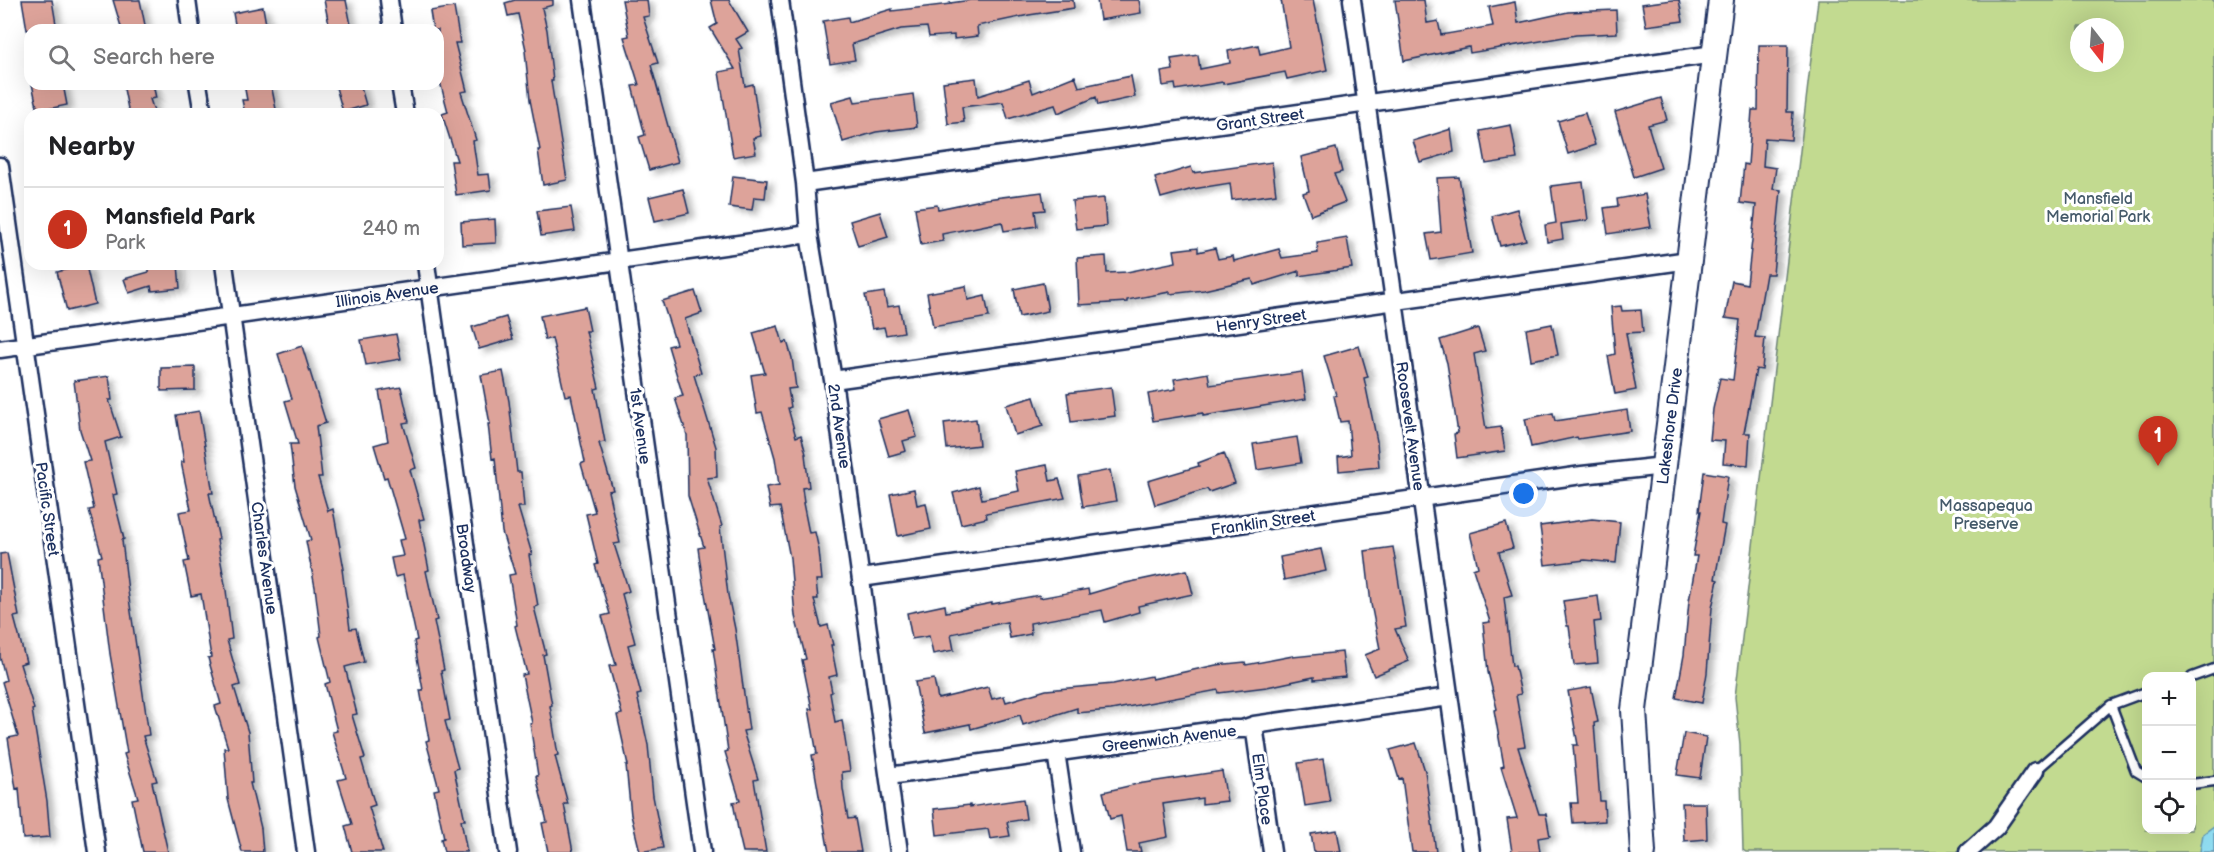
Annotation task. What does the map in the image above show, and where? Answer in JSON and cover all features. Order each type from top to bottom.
[{"type":"street","points":[[187,0],[190,24]]},
{"type":"street","points":[[388,0],[392,24]]},
{"type":"street","name":"1st Avenue","points":[[582,0],[702,852]]},
{"type":"street","name":"2nd Avenue","points":[[780,0],[805,183],[809,234],[833,380],[899,852]]},
{"type":"street","name":"Roosevelt Avenue","points":[[1352,0],[1471,852]]},
{"type":"street","name":"Lakeshore Drive","points":[[1643,852],[1634,710],[1721,0]]},
{"type":"street","name":"Grant Street","points":[[805,183],[1714,54]]},
{"type":"street","points":[[199,90],[202,108]]},
{"type":"street","points":[[401,90],[404,108]]},
{"type":"street","name":"Pacific Street","points":[[0,166],[97,852]]},
{"type":"street","name":"Illinois Avenue","points":[[0,349],[809,234]]},
{"type":"street","name":"Henry Street","points":[[833,380],[1689,260]]},
{"type":"street","name":"Charles Avenue","points":[[225,270],[306,852]]},
{"type":"street","name":"Broadway","points":[[427,270],[508,852]]},
{"type":"street","name":"Franklin Street","points":[[861,578],[1422,500],[1582,475],[1665,466]]},
{"type":"street","name":"Greenwich Avenue","points":[[889,776],[1223,729],[1242,729],[1254,725],[1449,697]]},
{"type":"street","name":"Elm Place","points":[[1254,725],[1272,852]]},
{"type":"street","points":[[1056,752],[1071,852]]},
{"type":"street","points":[[1968,852],[1996,827],[2035,771]]},
{"type":"lane","points":[[2196,676],[2214,669]]},
{"type":"lane","points":[[2035,771],[2110,705],[2142,693]]},
{"type":"lane","points":[[2110,705],[2136,771],[2142,775]]},
{"type":"lane","points":[[2196,783],[2214,781]]},
{"type":"green space","name":"Massapequa Preserve","points":[[1818,0],[2214,0],[2214,852],[1746,852],[1743,850],[1740,744],[1735,697]]},
{"type":"water","points":[[2214,826],[2214,852],[2200,852],[2203,834]]},
{"type":"building","points":[[22,0],[52,0],[56,24],[26,24]]},
{"type":"building","points":[[113,0],[140,0],[145,24],[120,24]]},
{"type":"building","points":[[324,0],[346,0],[351,24],[329,24]]},
{"type":"building","points":[[515,0],[553,0],[553,5],[542,8],[567,180],[543,185],[538,150],[540,150],[530,100],[526,50],[518,14],[508,16],[505,3]]},
{"type":"building","points":[[622,0],[647,0],[649,16],[643,17],[658,63],[651,65],[678,162],[649,170],[639,137],[645,135],[632,86],[639,85],[624,37],[629,36]]},
{"type":"building","points":[[711,0],[729,0],[748,32],[736,39],[742,48],[739,49],[745,86],[753,84],[761,136],[753,138],[756,153],[733,157],[719,72],[735,69],[710,28],[717,24]]},
{"type":"building","points":[[971,0],[1073,0],[1074,8],[977,26],[978,36],[954,39],[954,35],[929,37],[927,27],[901,29],[852,44],[855,60],[830,64],[823,21],[848,17],[849,22],[892,9],[892,11]]},
{"type":"building","points":[[1097,0],[1139,0],[1141,13],[1100,20]]},
{"type":"building","points":[[1281,0],[1313,0],[1327,70],[1287,79],[1285,72],[1176,90],[1175,84],[1163,86],[1161,72],[1173,70],[1171,59],[1198,55],[1200,69],[1230,63],[1228,51],[1258,45],[1260,54],[1289,47]]},
{"type":"building","points":[[1395,0],[1424,0],[1427,23],[1438,21],[1441,35],[1493,26],[1489,7],[1515,2],[1518,23],[1568,12],[1616,10],[1617,33],[1576,35],[1470,53],[1469,47],[1404,61]]},
{"type":"building","points":[[1679,0],[1683,21],[1646,26],[1642,4]]},
{"type":"building","points":[[263,7],[266,24],[235,24],[233,13]]},
{"type":"building","points":[[454,7],[460,43],[455,43],[467,91],[461,92],[476,140],[473,141],[478,175],[489,174],[491,190],[456,195],[451,161],[457,161],[444,120],[444,113],[448,112],[442,90],[444,24],[432,24],[430,11]]},
{"type":"building","points":[[1759,45],[1788,45],[1787,112],[1793,112],[1791,140],[1765,138],[1763,166],[1776,168],[1773,189],[1781,190],[1773,274],[1766,274],[1755,337],[1765,338],[1762,370],[1756,369],[1744,433],[1750,433],[1748,465],[1723,463],[1725,441],[1710,440],[1713,409],[1720,378],[1733,380],[1740,320],[1725,318],[1732,281],[1747,284],[1756,205],[1740,203],[1744,164],[1748,165],[1752,110],[1758,110]]},
{"type":"building","points":[[1075,76],[1079,87],[1131,76],[1135,97],[1098,105],[1096,97],[1058,113],[1055,105],[1008,119],[1003,102],[962,107],[964,122],[948,124],[943,82],[976,78],[978,96],[1029,80],[1033,93]]},
{"type":"building","points":[[33,90],[64,90],[67,105],[37,108]]},
{"type":"building","points":[[124,90],[154,90],[156,98],[150,99],[153,108],[128,108]]},
{"type":"building","points":[[245,90],[272,90],[276,108],[244,108],[242,100],[247,100]]},
{"type":"building","points":[[337,90],[362,90],[366,105],[342,108]]},
{"type":"building","points":[[913,94],[917,127],[876,132],[843,142],[831,102],[853,96],[855,102]]},
{"type":"building","points":[[1661,98],[1667,120],[1648,125],[1661,168],[1634,177],[1615,112]]},
{"type":"building","points":[[1585,113],[1595,145],[1568,154],[1558,121]]},
{"type":"building","points":[[1511,125],[1517,159],[1486,164],[1480,131]]},
{"type":"building","points":[[1451,129],[1454,152],[1420,162],[1413,141]]},
{"type":"building","points":[[1336,148],[1342,172],[1334,174],[1345,202],[1311,215],[1303,193],[1309,191],[1301,157]]},
{"type":"building","points":[[1272,162],[1276,194],[1232,200],[1230,183],[1193,189],[1161,198],[1155,178],[1191,167],[1193,173]]},
{"type":"building","points":[[733,176],[767,180],[765,198],[754,197],[752,210],[729,207]]},
{"type":"building","points":[[1459,177],[1472,253],[1431,260],[1426,234],[1441,232],[1437,178]]},
{"type":"building","points":[[1583,182],[1588,220],[1561,224],[1563,239],[1547,242],[1545,225],[1556,223],[1551,186]]},
{"type":"building","points":[[683,189],[689,213],[655,221],[649,197]]},
{"type":"building","points":[[1042,192],[1045,210],[1035,211],[1037,226],[1004,231],[1002,222],[942,234],[943,241],[921,245],[915,208],[937,205],[938,209],[986,199]]},
{"type":"building","points":[[1645,194],[1651,227],[1608,234],[1604,208],[1618,206],[1617,199]]},
{"type":"building","points":[[1104,198],[1106,226],[1076,229],[1072,201]]},
{"type":"building","points":[[571,207],[575,231],[541,236],[537,211]]},
{"type":"building","points":[[1517,209],[1526,240],[1500,246],[1492,216]]},
{"type":"building","points":[[880,212],[888,237],[858,246],[850,221]]},
{"type":"building","points":[[495,219],[496,243],[462,245],[461,222]]},
{"type":"building","points":[[1347,238],[1352,268],[1299,276],[1299,271],[1254,285],[1252,279],[1204,290],[1170,294],[1170,292],[1127,300],[1127,302],[1079,305],[1077,258],[1106,256],[1107,273],[1127,272],[1176,262],[1174,250],[1198,247],[1198,252],[1215,248],[1218,259],[1233,256],[1234,261],[1279,249],[1282,258],[1318,253],[1317,243]]},
{"type":"building","points":[[87,270],[95,304],[67,311],[57,272]]},
{"type":"building","points":[[149,270],[178,270],[180,288],[152,291],[151,286],[129,293],[124,279],[149,272]]},
{"type":"building","points":[[1043,283],[1048,311],[1019,317],[1014,289]]},
{"type":"building","points":[[966,286],[968,300],[985,296],[989,317],[933,327],[927,293]]},
{"type":"building","points":[[695,291],[702,313],[685,319],[701,373],[694,375],[716,447],[717,477],[707,478],[722,526],[720,527],[728,595],[749,730],[743,731],[758,779],[754,780],[766,852],[743,852],[739,835],[733,802],[740,801],[725,752],[728,751],[713,649],[715,649],[698,548],[704,547],[688,496],[687,435],[675,398],[683,396],[668,346],[676,344],[662,301]]},
{"type":"building","points":[[884,292],[887,307],[899,305],[904,332],[886,335],[884,327],[872,329],[865,295]]},
{"type":"building","points":[[1621,306],[1622,311],[1641,310],[1643,332],[1626,333],[1636,390],[1615,394],[1608,356],[1615,354],[1611,307]]},
{"type":"building","points":[[585,307],[590,331],[586,331],[599,388],[595,389],[605,442],[599,443],[613,490],[608,491],[620,543],[614,544],[629,591],[622,594],[635,643],[628,645],[641,694],[637,695],[648,745],[653,796],[663,848],[640,852],[631,815],[626,765],[628,765],[617,715],[622,714],[609,666],[616,665],[602,616],[610,614],[595,565],[598,564],[586,514],[595,512],[581,464],[585,462],[571,395],[565,396],[552,338],[545,340],[540,316]]},
{"type":"building","points":[[506,317],[513,339],[479,349],[472,327]]},
{"type":"building","points":[[1552,324],[1558,355],[1531,360],[1526,329]]},
{"type":"building","points":[[778,326],[783,343],[787,341],[792,358],[796,388],[788,389],[791,407],[788,408],[796,437],[801,435],[806,454],[809,487],[802,488],[803,503],[809,533],[815,532],[822,580],[816,580],[818,599],[814,599],[821,627],[828,625],[833,645],[831,645],[837,675],[829,677],[832,692],[830,693],[835,722],[842,720],[850,771],[842,772],[843,789],[848,819],[855,818],[861,852],[829,852],[812,755],[817,754],[809,709],[812,709],[802,660],[806,659],[795,616],[790,558],[780,507],[770,508],[766,487],[779,485],[775,458],[762,412],[757,413],[751,375],[765,373],[753,333]]},
{"type":"building","points":[[1478,328],[1485,351],[1474,354],[1486,429],[1501,427],[1505,451],[1457,458],[1454,434],[1458,433],[1447,363],[1440,340]]},
{"type":"building","points":[[396,334],[401,359],[366,365],[361,340]]},
{"type":"building","points":[[302,346],[326,423],[316,426],[322,477],[318,477],[328,511],[333,509],[344,569],[342,569],[350,629],[356,628],[364,662],[345,667],[357,714],[352,715],[365,758],[361,759],[375,805],[369,807],[383,852],[352,852],[345,826],[352,824],[338,780],[346,778],[332,732],[337,731],[325,684],[330,682],[319,637],[321,636],[315,587],[306,541],[311,540],[295,486],[290,444],[298,444],[285,401],[292,399],[278,354]]},
{"type":"building","points":[[1359,346],[1368,377],[1364,378],[1377,441],[1379,467],[1339,471],[1338,457],[1351,455],[1348,421],[1340,422],[1334,396],[1336,395],[1324,356]]},
{"type":"building","points":[[195,367],[195,390],[161,391],[161,368]]},
{"type":"building","points":[[503,371],[509,401],[517,472],[521,472],[524,507],[518,507],[532,554],[529,555],[538,606],[534,607],[546,654],[543,655],[558,755],[555,756],[568,804],[564,804],[573,852],[548,852],[542,823],[547,822],[536,776],[538,776],[530,724],[532,723],[522,675],[527,674],[515,626],[517,625],[509,575],[515,574],[502,532],[495,458],[492,459],[488,424],[490,424],[481,375]]},
{"type":"building","points":[[1302,372],[1306,399],[1203,416],[1203,413],[1153,421],[1148,394],[1176,389],[1174,379],[1208,373],[1210,385]]},
{"type":"building","points":[[109,376],[112,400],[109,400],[121,437],[105,442],[117,494],[113,495],[124,539],[122,540],[128,591],[149,735],[143,736],[157,781],[152,782],[168,852],[143,852],[132,799],[138,798],[124,754],[127,753],[110,654],[98,557],[102,556],[89,510],[94,509],[83,462],[90,461],[80,430],[74,381]]},
{"type":"building","points":[[401,387],[409,422],[403,423],[416,468],[410,470],[424,519],[419,520],[429,570],[426,571],[437,620],[434,621],[444,670],[441,671],[450,720],[445,721],[458,768],[454,770],[465,820],[461,820],[467,852],[444,852],[441,839],[444,838],[434,790],[439,789],[426,741],[429,740],[420,690],[423,690],[414,641],[417,640],[403,575],[395,577],[391,558],[403,556],[399,540],[405,539],[387,477],[384,478],[374,445],[388,441],[379,391]]},
{"type":"building","points":[[1111,387],[1115,416],[1071,422],[1067,393]]},
{"type":"building","points":[[1034,397],[1043,426],[1015,435],[1006,405]]},
{"type":"building","points":[[909,410],[917,437],[903,441],[906,451],[889,456],[878,419]]},
{"type":"building","points":[[1627,410],[1630,431],[1578,439],[1577,437],[1531,447],[1525,419],[1553,413],[1555,421]]},
{"type":"building","points":[[199,411],[213,493],[209,493],[219,539],[217,540],[232,639],[227,640],[240,685],[234,687],[248,732],[252,783],[250,783],[261,828],[263,852],[242,852],[228,799],[224,748],[228,748],[215,706],[221,704],[208,658],[211,657],[201,594],[191,596],[184,562],[189,561],[179,512],[191,510],[181,462],[184,462],[176,415]]},
{"type":"building","points":[[976,419],[979,445],[947,449],[944,423]]},
{"type":"building","points":[[1297,437],[1301,463],[1257,470],[1253,444]]},
{"type":"building","points":[[1224,453],[1235,483],[1155,505],[1148,481],[1199,466],[1198,463]]},
{"type":"building","points":[[1047,465],[1050,481],[1059,479],[1065,498],[986,513],[987,518],[961,524],[953,493],[979,486],[982,499],[1019,491],[1015,471]]},
{"type":"building","points":[[1110,470],[1116,501],[1083,507],[1078,476]]},
{"type":"building","points":[[1704,472],[1728,476],[1721,524],[1725,525],[1715,579],[1718,580],[1712,608],[1707,673],[1702,703],[1676,698],[1697,556],[1693,556],[1701,511],[1699,511]]},
{"type":"building","points":[[914,489],[917,505],[926,503],[931,529],[898,536],[890,494]]},
{"type":"building","points":[[1592,519],[1620,522],[1616,563],[1585,560],[1545,565],[1540,526]]},
{"type":"building","points":[[1506,523],[1513,548],[1499,552],[1512,595],[1504,597],[1512,666],[1515,666],[1521,694],[1516,695],[1525,746],[1518,747],[1539,814],[1546,814],[1550,836],[1538,838],[1540,852],[1512,852],[1507,819],[1517,818],[1501,767],[1504,766],[1494,710],[1497,709],[1488,672],[1483,623],[1490,622],[1473,569],[1478,567],[1470,533]]},
{"type":"building","points":[[1393,547],[1406,627],[1395,629],[1409,661],[1374,676],[1365,655],[1380,649],[1371,604],[1365,551]]},
{"type":"building","points":[[1321,549],[1326,571],[1284,580],[1280,557]]},
{"type":"building","points":[[7,553],[19,616],[14,617],[26,662],[20,664],[34,709],[32,710],[47,801],[50,837],[23,839],[19,788],[16,789],[8,738],[18,736],[2,682],[6,680],[0,657],[0,554]]},
{"type":"building","points":[[1187,570],[1193,594],[1138,606],[1139,612],[1105,622],[1102,610],[1030,623],[1031,634],[1010,638],[1007,622],[951,634],[954,650],[933,654],[929,636],[912,639],[907,613],[945,605],[946,612],[1039,595],[1040,598],[1088,589],[1089,594],[1126,583]]},
{"type":"building","points":[[1598,596],[1601,621],[1594,622],[1598,663],[1574,665],[1563,601]]},
{"type":"building","points":[[1342,652],[1345,677],[1314,680],[1314,677],[1267,687],[1219,693],[1218,690],[1111,710],[1077,713],[1077,708],[1023,725],[1020,715],[971,729],[970,724],[925,733],[915,682],[934,679],[938,699],[988,687],[992,699],[1004,696],[1006,702],[1046,690],[1113,684],[1151,676],[1152,679],[1216,665],[1245,662],[1246,665],[1293,656]]},
{"type":"building","points":[[1591,687],[1598,722],[1594,723],[1600,801],[1604,801],[1605,821],[1573,823],[1571,803],[1578,803],[1573,745],[1578,745],[1568,691]]},
{"type":"building","points":[[1684,733],[1706,737],[1700,778],[1677,775]]},
{"type":"building","points":[[1416,743],[1425,771],[1436,852],[1412,852],[1402,778],[1399,779],[1390,750]]},
{"type":"building","points":[[1323,759],[1330,802],[1305,806],[1298,763]]},
{"type":"building","points":[[1222,771],[1227,801],[1202,804],[1202,798],[1163,804],[1168,837],[1139,843],[1141,852],[1127,852],[1121,816],[1110,819],[1103,792],[1137,784]]},
{"type":"building","points":[[1023,799],[1026,819],[1007,822],[1010,836],[990,839],[988,829],[937,835],[934,809],[970,805],[970,807]]},
{"type":"building","points":[[1682,803],[1706,803],[1707,839],[1684,841]]},
{"type":"building","points":[[1337,830],[1341,852],[1314,852],[1311,834]]},
{"type":"place","name":"Mansfield Park","points":[[2158,466]]},
{"type":"park label","name":"Mansfield Memorial Park","points":[[2098,207]]}]
